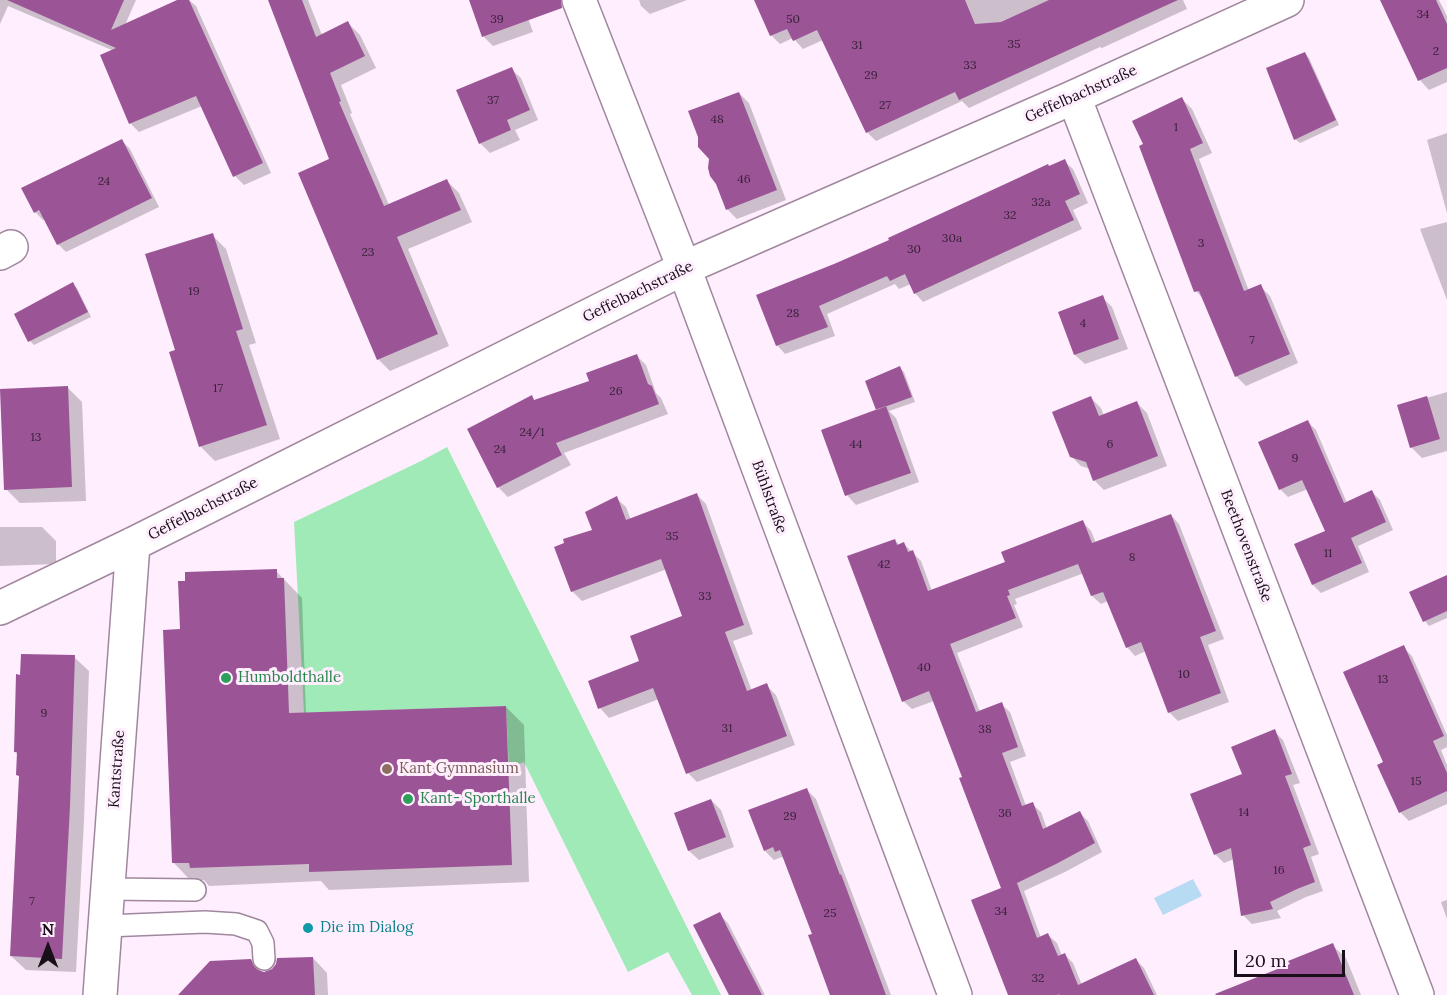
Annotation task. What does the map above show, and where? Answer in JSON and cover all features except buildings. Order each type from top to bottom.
[{"type":"street","name":"Bühlstraße","points":[[579,0],[684,268],[955,995]]},
{"type":"street","name":"Geffelbachstraße","points":[[0,608],[133,544],[684,268],[1074,97],[1277,2]]},
{"type":"street","name":"Beethovenstraße","points":[[1074,97],[1417,995]]},
{"type":"street","name":"Kantstraße","points":[[100,995],[133,544]]},
{"type":"lane","points":[[108,890],[195,890]]},
{"type":"lane","points":[[106,926],[205,922],[236,924],[257,931],[263,944],[264,959]]},
{"type":"green space","points":[[447,447],[721,995],[692,995],[668,952],[628,972],[524,762],[509,768],[506,706],[304,713],[294,522]]},
{"type":"water","points":[[1193,879],[1202,896],[1163,915],[1154,898]]},
{"type":"place","name":"Humboldthalle","points":[[226,678]]},
{"type":"place","name":"Kant Gymnasium","points":[[387,769]]},
{"type":"place","name":"Kant- Sporthalle","points":[[408,799]]},
{"type":"place","name":"Die im Dialog","points":[[308,928]]}]
